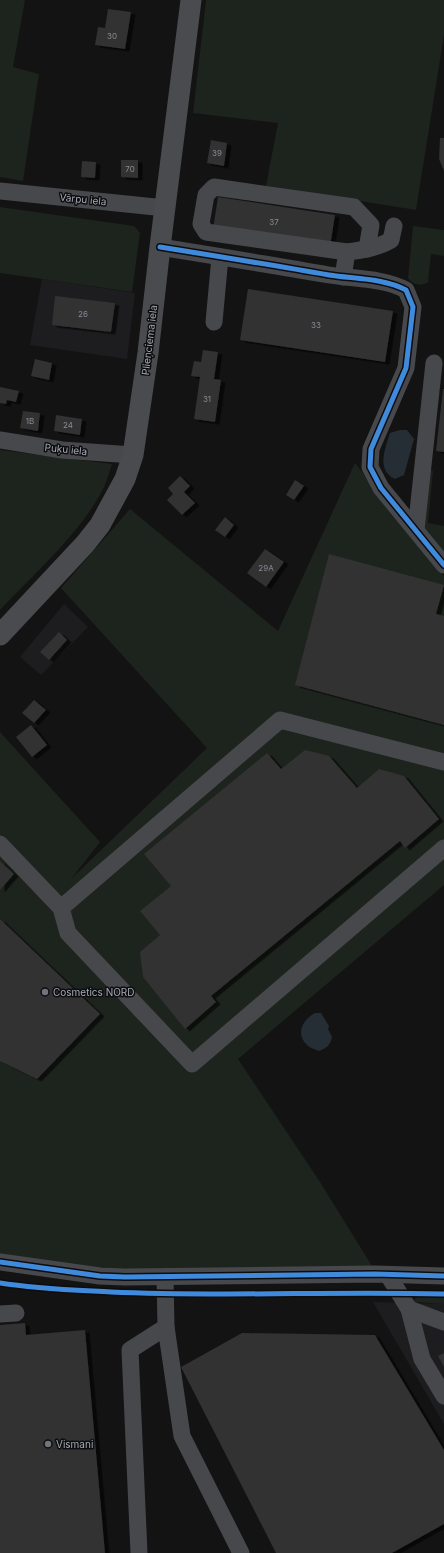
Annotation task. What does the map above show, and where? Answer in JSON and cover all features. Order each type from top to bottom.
[{"type":"main road","name":"Plieņciema iela","points":[[0,635],[100,526],[125,479],[133,455],[148,353],[191,0]]},
{"type":"street","points":[[367,249],[371,225],[354,207],[214,187],[206,195],[201,224],[206,232],[347,252],[367,249],[385,244],[391,240],[394,226]]},
{"type":"street","name":"Vārpu iela","points":[[0,191],[165,208]]},
{"type":"street","points":[[160,247],[343,277],[381,281],[396,285],[406,290],[413,307],[406,368],[371,449],[370,468],[381,488],[444,565]]},
{"type":"street","points":[[343,277],[347,252]]},
{"type":"street","points":[[214,322],[220,257]]},
{"type":"street","points":[[416,530],[434,363]]},
{"type":"street","name":"Puķu iela","points":[[0,440],[62,450],[133,455]]},
{"type":"street","points":[[61,908],[280,720],[444,762]]},
{"type":"street","points":[[0,844],[61,908],[68,933],[192,1064],[444,848]]},
{"type":"street","points":[[0,1262],[100,1276],[444,1276]]},
{"type":"street","points":[[388,1275],[410,1309],[422,1359],[444,1396]]},
{"type":"street","points":[[165,1277],[166,1327],[182,1436],[241,1553]]},
{"type":"street","points":[[410,1309],[444,1322]]},
{"type":"street","points":[[139,1553],[130,1350],[166,1327]]},
{"type":"shaded area","points":[[0,0],[25,0],[13,67],[39,74],[23,181],[0,177]]},
{"type":"shaded area","points":[[206,0],[444,0],[444,35],[416,210],[266,186],[278,123],[193,113]]},
{"type":"shaded area","points":[[0,207],[134,226],[140,233],[132,292],[0,273]]},
{"type":"shaded area","points":[[413,226],[444,230],[444,256],[431,254],[428,282],[420,285],[415,284],[408,278]]},
{"type":"shaded area","points":[[42,279],[135,293],[127,359],[30,345]]},
{"type":"shaded area","points":[[400,430],[407,430],[414,439],[404,475],[395,479],[389,475],[386,470],[384,465],[384,452],[390,433]]},
{"type":"shaded area","points":[[0,450],[112,464],[101,493],[80,524],[54,554],[0,610]]},
{"type":"shaded area","points":[[355,463],[444,576],[444,885],[238,1059],[320,1182],[372,1266],[129,1269],[92,1267],[0,1255],[0,732],[100,842],[71,879],[207,748],[61,588],[130,509],[278,631]]},
{"type":"shaded area","points":[[427,470],[433,471],[428,523],[444,526],[444,555],[425,531],[421,504]]},
{"type":"shaded area","points":[[64,604],[88,627],[41,675],[20,657]]},
{"type":"shaded area","points":[[315,1013],[321,1013],[329,1026],[328,1029],[332,1037],[328,1046],[319,1051],[311,1048],[303,1041],[301,1032],[304,1023]]},
{"type":"shaded area","points":[[416,1297],[444,1298],[444,1304],[413,1302]]},
{"type":"shaded area","points":[[373,1302],[444,1304],[444,1424]]},
{"type":"building","points":[[108,9],[131,12],[125,49],[95,45],[98,27],[105,28]]},
{"type":"building","points":[[440,138],[444,138],[444,171],[439,159]]},
{"type":"building","points":[[211,140],[227,143],[224,166],[207,163]]},
{"type":"building","points":[[121,160],[138,160],[138,178],[121,177]]},
{"type":"building","points":[[82,161],[96,162],[95,178],[81,177]]},
{"type":"building","points":[[218,197],[335,215],[330,247],[213,229]]},
{"type":"building","points":[[248,289],[393,311],[385,362],[240,340]]},
{"type":"building","points":[[55,296],[115,303],[111,332],[52,325]]},
{"type":"building","points":[[203,350],[218,352],[214,379],[221,380],[215,422],[194,419],[200,377],[191,376],[194,361],[201,362]]},
{"type":"building","points":[[35,359],[52,363],[49,380],[31,376]]},
{"type":"building","points":[[0,387],[19,391],[16,402],[7,400],[6,404],[0,403]]},
{"type":"building","points":[[444,389],[444,452],[436,451]]},
{"type":"building","points":[[23,411],[40,413],[38,431],[20,428]]},
{"type":"building","points":[[56,415],[82,419],[80,435],[54,431]]},
{"type":"building","points":[[180,476],[190,486],[184,492],[195,503],[182,515],[167,500],[173,494],[168,488]]},
{"type":"building","points":[[295,480],[304,486],[294,500],[286,495]]},
{"type":"building","points":[[225,517],[234,525],[225,537],[215,530]]},
{"type":"building","points":[[265,549],[284,562],[266,587],[247,573]]},
{"type":"building","points":[[329,554],[444,585],[436,614],[444,616],[444,725],[295,685]]},
{"type":"building","points":[[59,632],[67,640],[49,660],[40,652]]},
{"type":"building","points":[[34,700],[46,710],[34,723],[22,713]]},
{"type":"building","points":[[31,725],[47,745],[32,757],[16,737]]},
{"type":"building","points":[[305,750],[329,756],[357,788],[379,769],[404,776],[439,819],[405,848],[400,841],[211,996],[216,1002],[185,1029],[143,977],[140,952],[160,935],[140,911],[171,886],[144,854],[267,753],[281,769]]},
{"type":"building","points":[[0,861],[14,874],[0,890]]},
{"type":"building","points":[[0,919],[100,1014],[37,1079],[0,1061]]},
{"type":"building","name":"Vismani","points":[[25,1323],[26,1335],[85,1330],[105,1553],[0,1553],[0,1325]]},
{"type":"building","points":[[242,1333],[375,1335],[444,1450],[444,1524],[392,1553],[276,1553],[181,1367]]},
{"type":"building","points":[[444,1353],[444,1367],[438,1356]]},
{"type":"cycle path","points":[[160,247],[329,275],[378,281],[406,290],[413,307],[406,368],[371,449],[370,467],[381,488],[444,565]]},
{"type":"cycle path","points":[[0,1262],[100,1276],[125,1277],[375,1274],[444,1276]]},
{"type":"cycle path","points":[[0,1283],[28,1287],[111,1292],[236,1294],[444,1294]]},
{"type":"place","name":"Cosmetics NORD","points":[[45,992]]},
{"type":"place","name":"Vismani","points":[[48,1444]]}]
